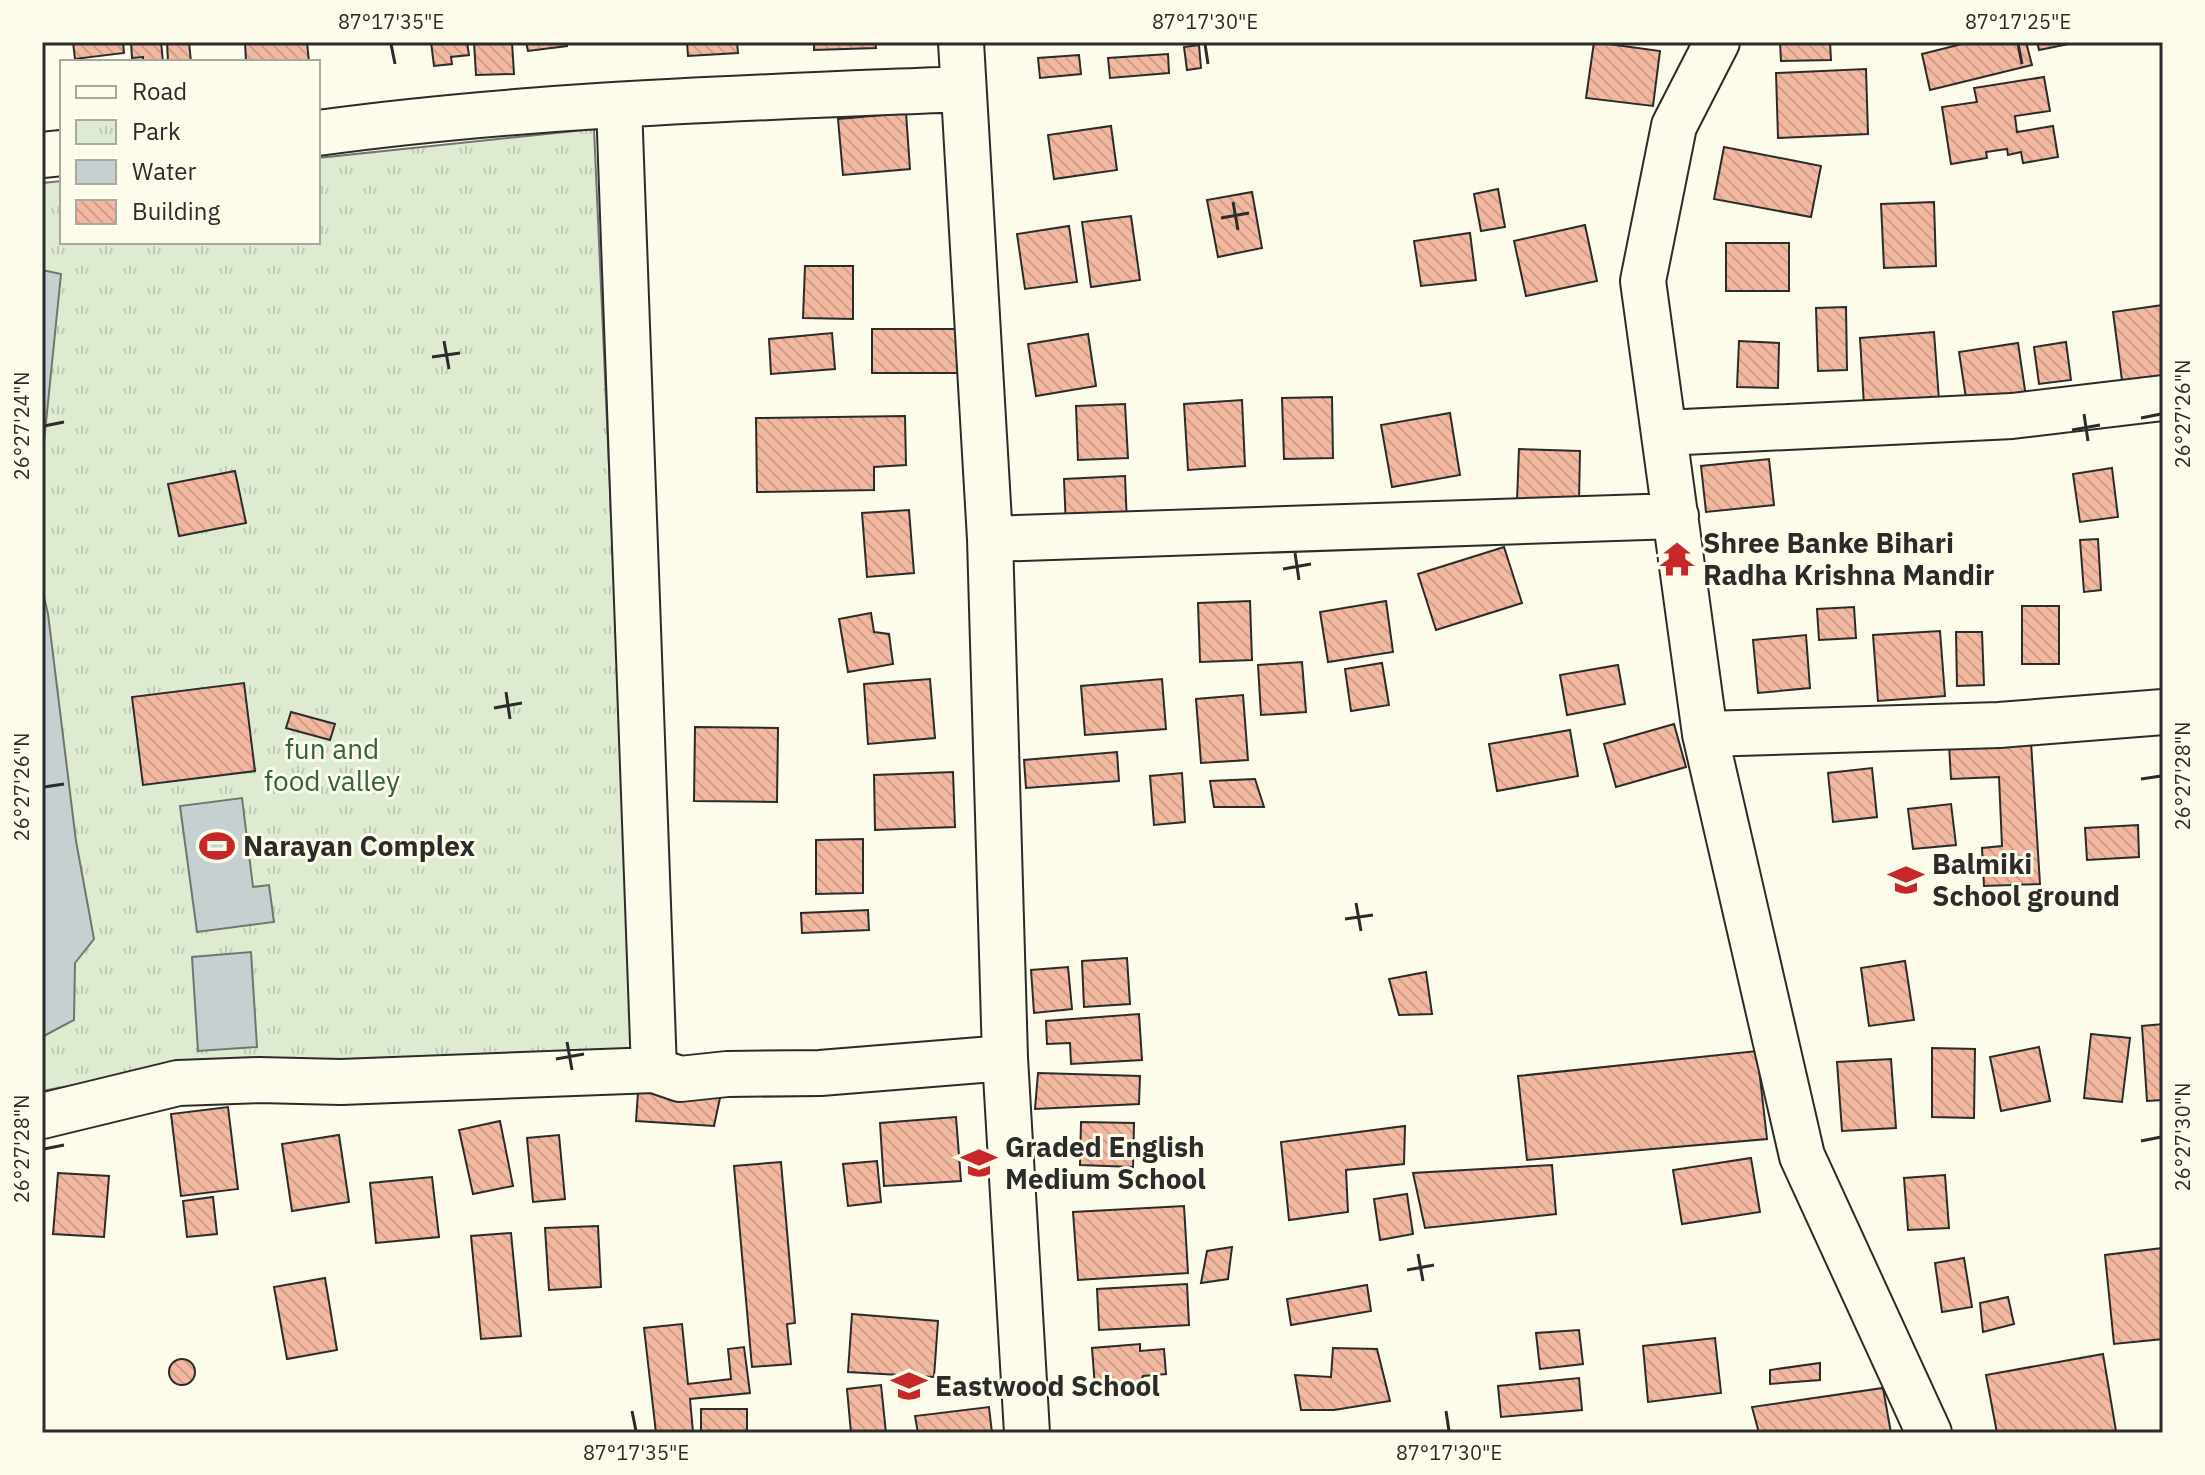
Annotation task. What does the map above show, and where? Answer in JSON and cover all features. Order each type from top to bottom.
[{"type":"street","points":[[961,42],[990,539],[1005,1058],[1027,1433]]},
{"type":"street","points":[[1717,42],[1674,126],[1643,281],[1705,734],[1802,1156],[1929,1433]]},
{"type":"street","points":[[320,133],[410,121],[619,105],[963,89]]},
{"type":"street","points":[[619,105],[654,1070]]},
{"type":"street","points":[[1664,433],[2012,416],[2163,398]]},
{"type":"street","points":[[990,539],[1676,516]]},
{"type":"street","points":[[1705,734],[1999,725],[2163,712]]},
{"type":"street","points":[[42,1116],[178,1083],[259,1080],[341,1082],[654,1070],[680,1079],[727,1074],[820,1073],[1005,1058]]},
{"type":"green space","name":"fun and food valley","points":[[594,129],[635,1053],[171,1067],[42,1091],[42,183],[60,181],[60,244],[320,244],[320,158]]},
{"type":"water","points":[[42,270],[61,274],[42,462]]},
{"type":"water","points":[[42,588],[48,614],[76,841],[94,939],[75,963],[74,1020],[42,1037]]},
{"type":"water","name":"Narayan Complex","points":[[242,798],[253,887],[269,885],[274,922],[197,932],[180,806]]},
{"type":"water","points":[[251,952],[257,1047],[198,1051],[192,957]]},
{"type":"building","points":[[73,42],[123,42],[124,53],[75,59]]},
{"type":"building","points":[[131,42],[161,42],[163,60],[132,58]]},
{"type":"building","points":[[167,42],[189,42],[191,60],[168,60]]},
{"type":"building","points":[[245,42],[307,42],[309,60],[246,60]]},
{"type":"building","points":[[431,42],[467,42],[469,55],[451,57],[452,64],[434,66]]},
{"type":"building","points":[[474,42],[512,42],[514,74],[476,75]]},
{"type":"building","points":[[526,42],[567,42],[567,46],[528,51]]},
{"type":"building","points":[[687,42],[737,42],[738,53],[688,56]]},
{"type":"building","points":[[814,42],[875,42],[876,48],[814,50]]},
{"type":"building","points":[[1594,42],[1660,51],[1653,106],[1586,98]]},
{"type":"building","points":[[1780,42],[1830,42],[1831,60],[1781,61]]},
{"type":"building","points":[[1970,42],[2026,42],[2032,65],[1930,90],[1922,54]]},
{"type":"building","points":[[2037,42],[2073,42],[2074,43],[2039,50]]},
{"type":"building","points":[[1199,45],[1201,68],[1187,70],[1184,47]]},
{"type":"building","points":[[1168,54],[1169,73],[1110,78],[1108,58]]},
{"type":"building","points":[[1079,55],[1081,74],[1040,78],[1038,58]]},
{"type":"building","points":[[1866,69],[1868,134],[1778,138],[1776,73]]},
{"type":"building","points":[[2044,77],[2050,111],[2015,116],[2017,132],[2053,126],[2058,157],[2023,163],[2021,152],[2008,155],[2007,149],[1986,152],[1987,158],[1951,164],[1942,107],[1977,102],[1974,88]]},
{"type":"building","points":[[906,113],[910,169],[843,175],[838,119]]},
{"type":"building","points":[[1111,126],[1117,170],[1054,179],[1048,135]]},
{"type":"building","points":[[1724,147],[1821,166],[1811,217],[1714,199]]},
{"type":"building","points":[[1498,189],[1505,227],[1481,231],[1474,194]]},
{"type":"building","points":[[1252,192],[1262,248],[1218,257],[1207,200]]},
{"type":"building","points":[[1934,202],[1936,266],[1884,268],[1881,204]]},
{"type":"building","points":[[1131,216],[1140,280],[1091,287],[1082,222]]},
{"type":"building","points":[[1585,225],[1597,281],[1526,296],[1514,241]]},
{"type":"building","points":[[1069,226],[1077,282],[1025,289],[1017,234]]},
{"type":"building","points":[[1470,233],[1476,280],[1421,286],[1414,241]]},
{"type":"building","points":[[1726,243],[1789,243],[1789,291],[1726,291]]},
{"type":"building","points":[[805,266],[853,266],[853,319],[803,318]]},
{"type":"building","points":[[2163,305],[2163,383],[2123,388],[2113,312]]},
{"type":"building","points":[[1846,307],[1847,370],[1818,371],[1816,308]]},
{"type":"building","points":[[872,329],[960,329],[960,373],[872,373]]},
{"type":"building","points":[[1934,332],[1939,400],[1864,406],[1860,338]]},
{"type":"building","points":[[832,333],[835,369],[771,374],[769,339]]},
{"type":"building","points":[[1088,334],[1096,386],[1036,396],[1028,344]]},
{"type":"building","points":[[1739,341],[1779,343],[1778,388],[1737,387]]},
{"type":"building","points":[[2066,342],[2071,380],[2039,384],[2034,347]]},
{"type":"building","points":[[2018,343],[2026,397],[1967,405],[1959,352]]},
{"type":"building","points":[[1332,397],[1333,458],[1284,459],[1282,398]]},
{"type":"building","points":[[1242,400],[1245,466],[1188,470],[1184,404]]},
{"type":"building","points":[[1125,404],[1128,458],[1078,460],[1076,406]]},
{"type":"building","points":[[1450,413],[1460,475],[1392,487],[1381,425]]},
{"type":"building","points":[[905,416],[906,465],[874,467],[874,490],[757,492],[756,418]]},
{"type":"building","points":[[1519,449],[1580,451],[1579,502],[1517,501]]},
{"type":"building","points":[[1769,459],[1774,505],[1706,512],[1701,466]]},
{"type":"building","points":[[2112,468],[2118,517],[2080,522],[2073,474]]},
{"type":"building","points":[[235,471],[246,523],[179,536],[168,484]]},
{"type":"building","points":[[1125,476],[1127,524],[1066,527],[1064,479]]},
{"type":"building","points":[[909,510],[914,573],[867,577],[862,513]]},
{"type":"building","points":[[2098,539],[2101,590],[2084,592],[2080,540]]},
{"type":"building","points":[[1504,547],[1522,603],[1436,630],[1418,574]]},
{"type":"building","points":[[1250,601],[1252,660],[1200,662],[1198,603]]},
{"type":"building","points":[[1386,601],[1393,652],[1328,662],[1320,612]]},
{"type":"building","points":[[2022,606],[2059,606],[2059,664],[2022,664]]},
{"type":"building","points":[[1854,607],[1856,638],[1819,640],[1817,609]]},
{"type":"building","points":[[871,613],[874,632],[889,634],[893,664],[848,672],[839,619]]},
{"type":"building","points":[[1940,631],[1945,696],[1878,701],[1873,635]]},
{"type":"building","points":[[1956,632],[1982,632],[1984,685],[1957,686]]},
{"type":"building","points":[[1806,635],[1810,688],[1758,693],[1753,640]]},
{"type":"building","points":[[1302,662],[1306,712],[1261,715],[1258,665]]},
{"type":"building","points":[[1382,663],[1389,705],[1351,711],[1345,669]]},
{"type":"building","points":[[1618,665],[1625,704],[1567,715],[1560,675]]},
{"type":"building","points":[[930,679],[935,738],[868,744],[864,684]]},
{"type":"building","points":[[1162,679],[1166,729],[1085,735],[1081,686]]},
{"type":"building","points":[[244,683],[255,771],[143,785],[132,697]]},
{"type":"building","points":[[1243,695],[1248,760],[1201,763],[1196,699]]},
{"type":"building","points":[[291,712],[335,724],[330,740],[286,728]]},
{"type":"building","points":[[1674,724],[1686,767],[1616,787],[1604,744]]},
{"type":"building","points":[[695,727],[778,728],[777,802],[694,801]]},
{"type":"building","points":[[1570,730],[1578,776],[1497,791],[1489,744]]},
{"type":"building","points":[[2031,742],[2040,884],[1984,886],[1982,848],[2002,846],[1999,777],[1951,779],[1949,745]]},
{"type":"building","points":[[1117,752],[1119,781],[1026,788],[1024,760]]},
{"type":"building","points":[[1872,768],[1877,817],[1833,822],[1828,773]]},
{"type":"building","points":[[953,772],[955,827],[875,830],[874,775]]},
{"type":"building","points":[[1182,773],[1185,822],[1154,825],[1150,776]]},
{"type":"building","points":[[1255,779],[1264,807],[1214,807],[1210,781]]},
{"type":"building","points":[[1951,804],[1956,845],[1913,849],[1908,809]]},
{"type":"building","points":[[2138,825],[2139,857],[2087,860],[2085,828]]},
{"type":"building","points":[[863,839],[863,893],[816,894],[816,840]]},
{"type":"building","points":[[868,910],[869,930],[802,933],[801,913]]},
{"type":"building","points":[[1127,958],[1130,1004],[1084,1007],[1082,961]]},
{"type":"building","points":[[1905,961],[1914,1020],[1869,1026],[1861,968]]},
{"type":"building","points":[[1068,967],[1072,1009],[1034,1013],[1031,970]]},
{"type":"building","points":[[1426,972],[1432,1014],[1399,1015],[1389,979]]},
{"type":"building","points":[[1139,1014],[1142,1060],[1071,1064],[1070,1043],[1047,1044],[1046,1021]]},
{"type":"building","points":[[2163,1024],[2163,1100],[2147,1101],[2142,1026]]},
{"type":"building","points":[[2091,1034],[2130,1038],[2122,1102],[2084,1098]]},
{"type":"building","points":[[2039,1047],[2050,1101],[2001,1111],[1990,1057]]},
{"type":"building","points":[[1932,1048],[1975,1049],[1974,1118],[1932,1117]]},
{"type":"building","points":[[1757,1051],[1767,1139],[1527,1160],[1518,1076]]},
{"type":"building","points":[[1891,1059],[1896,1128],[1842,1131],[1837,1062]]},
{"type":"building","points":[[1038,1073],[1140,1076],[1139,1104],[1035,1109]]},
{"type":"building","points":[[638,1092],[720,1098],[714,1126],[636,1121]]},
{"type":"building","points":[[228,1107],[238,1189],[181,1196],[171,1114]]},
{"type":"building","points":[[956,1117],[961,1181],[884,1186],[880,1123]]},
{"type":"building","points":[[500,1121],[513,1186],[473,1194],[459,1130]]},
{"type":"building","points":[[1081,1122],[1134,1123],[1133,1167],[1080,1165]]},
{"type":"building","points":[[1405,1126],[1404,1164],[1346,1170],[1348,1212],[1289,1220],[1281,1142]]},
{"type":"building","points":[[339,1135],[349,1202],[292,1211],[282,1144]]},
{"type":"building","points":[[559,1135],[565,1199],[533,1202],[527,1138]]},
{"type":"building","points":[[1751,1158],[1760,1212],[1682,1224],[1673,1170]]},
{"type":"building","points":[[877,1161],[881,1202],[848,1206],[843,1164]]},
{"type":"building","points":[[781,1162],[795,1323],[787,1324],[791,1364],[752,1367],[734,1166]]},
{"type":"building","points":[[1552,1165],[1556,1214],[1425,1228],[1413,1173]]},
{"type":"building","points":[[58,1173],[109,1176],[104,1237],[53,1234]]},
{"type":"building","points":[[1945,1175],[1949,1228],[1908,1230],[1904,1178]]},
{"type":"building","points":[[432,1177],[439,1237],[376,1243],[370,1183]]},
{"type":"building","points":[[1407,1194],[1413,1234],[1380,1240],[1374,1199]]},
{"type":"building","points":[[213,1197],[217,1234],[187,1237],[183,1201]]},
{"type":"building","points":[[1184,1206],[1188,1273],[1078,1280],[1073,1212]]},
{"type":"building","points":[[598,1226],[601,1287],[549,1290],[545,1228]]},
{"type":"building","points":[[511,1233],[521,1336],[481,1339],[471,1236]]},
{"type":"building","points":[[1232,1247],[1228,1279],[1201,1283],[1207,1251]]},
{"type":"building","points":[[2163,1248],[2163,1339],[2114,1344],[2105,1255]]},
{"type":"building","points":[[1964,1258],[1972,1307],[1942,1312],[1935,1263]]},
{"type":"building","points":[[325,1278],[337,1350],[287,1359],[274,1287]]},
{"type":"building","points":[[1187,1284],[1189,1325],[1099,1330],[1097,1289]]},
{"type":"building","points":[[1367,1285],[1371,1311],[1291,1325],[1287,1299]]},
{"type":"building","points":[[2008,1297],[2014,1324],[1983,1332],[1980,1303]]},
{"type":"building","points":[[852,1314],[938,1321],[934,1377],[848,1372]]},
{"type":"building","points":[[682,1324],[688,1384],[731,1379],[728,1349],[744,1347],[750,1393],[690,1399],[693,1432],[656,1433],[644,1328]]},
{"type":"building","points":[[1579,1330],[1583,1364],[1540,1369],[1536,1333]]},
{"type":"building","points":[[1715,1338],[1721,1393],[1648,1402],[1643,1346]]},
{"type":"building","points":[[1140,1344],[1140,1351],[1164,1349],[1166,1374],[1143,1376],[1140,1383],[1095,1387],[1092,1348]]},
{"type":"building","points":[[1333,1348],[1377,1349],[1390,1401],[1334,1410],[1301,1410],[1295,1375],[1331,1377]]},
{"type":"building","points":[[2103,1354],[2116,1431],[1997,1433],[1986,1375]]},
{"type":"building","points":[[182,1359],[191,1363],[195,1372],[191,1381],[182,1385],[173,1381],[169,1372],[173,1363]]},
{"type":"building","points":[[1820,1363],[1820,1380],[1770,1384],[1770,1370]]},
{"type":"building","points":[[1579,1378],[1582,1410],[1501,1417],[1498,1386]]},
{"type":"building","points":[[881,1385],[886,1433],[851,1433],[847,1389]]},
{"type":"building","points":[[1883,1388],[1891,1433],[1759,1433],[1752,1407]]},
{"type":"building","points":[[989,1407],[992,1433],[918,1433],[915,1416]]},
{"type":"building","points":[[701,1409],[747,1409],[747,1433],[701,1433]]},
{"type":"place","name":"Shree Banke Bihari Radha Krishna Mandir","points":[[1677,559]]},
{"type":"place","name":"Narayan Complex","points":[[217,846]]},
{"type":"place","name":"Balmiki School ground","points":[[1906,880]]},
{"type":"place","name":"Graded English Medium School","points":[[979,1163]]},
{"type":"place","name":"Eastwood School","points":[[909,1386]]}]
